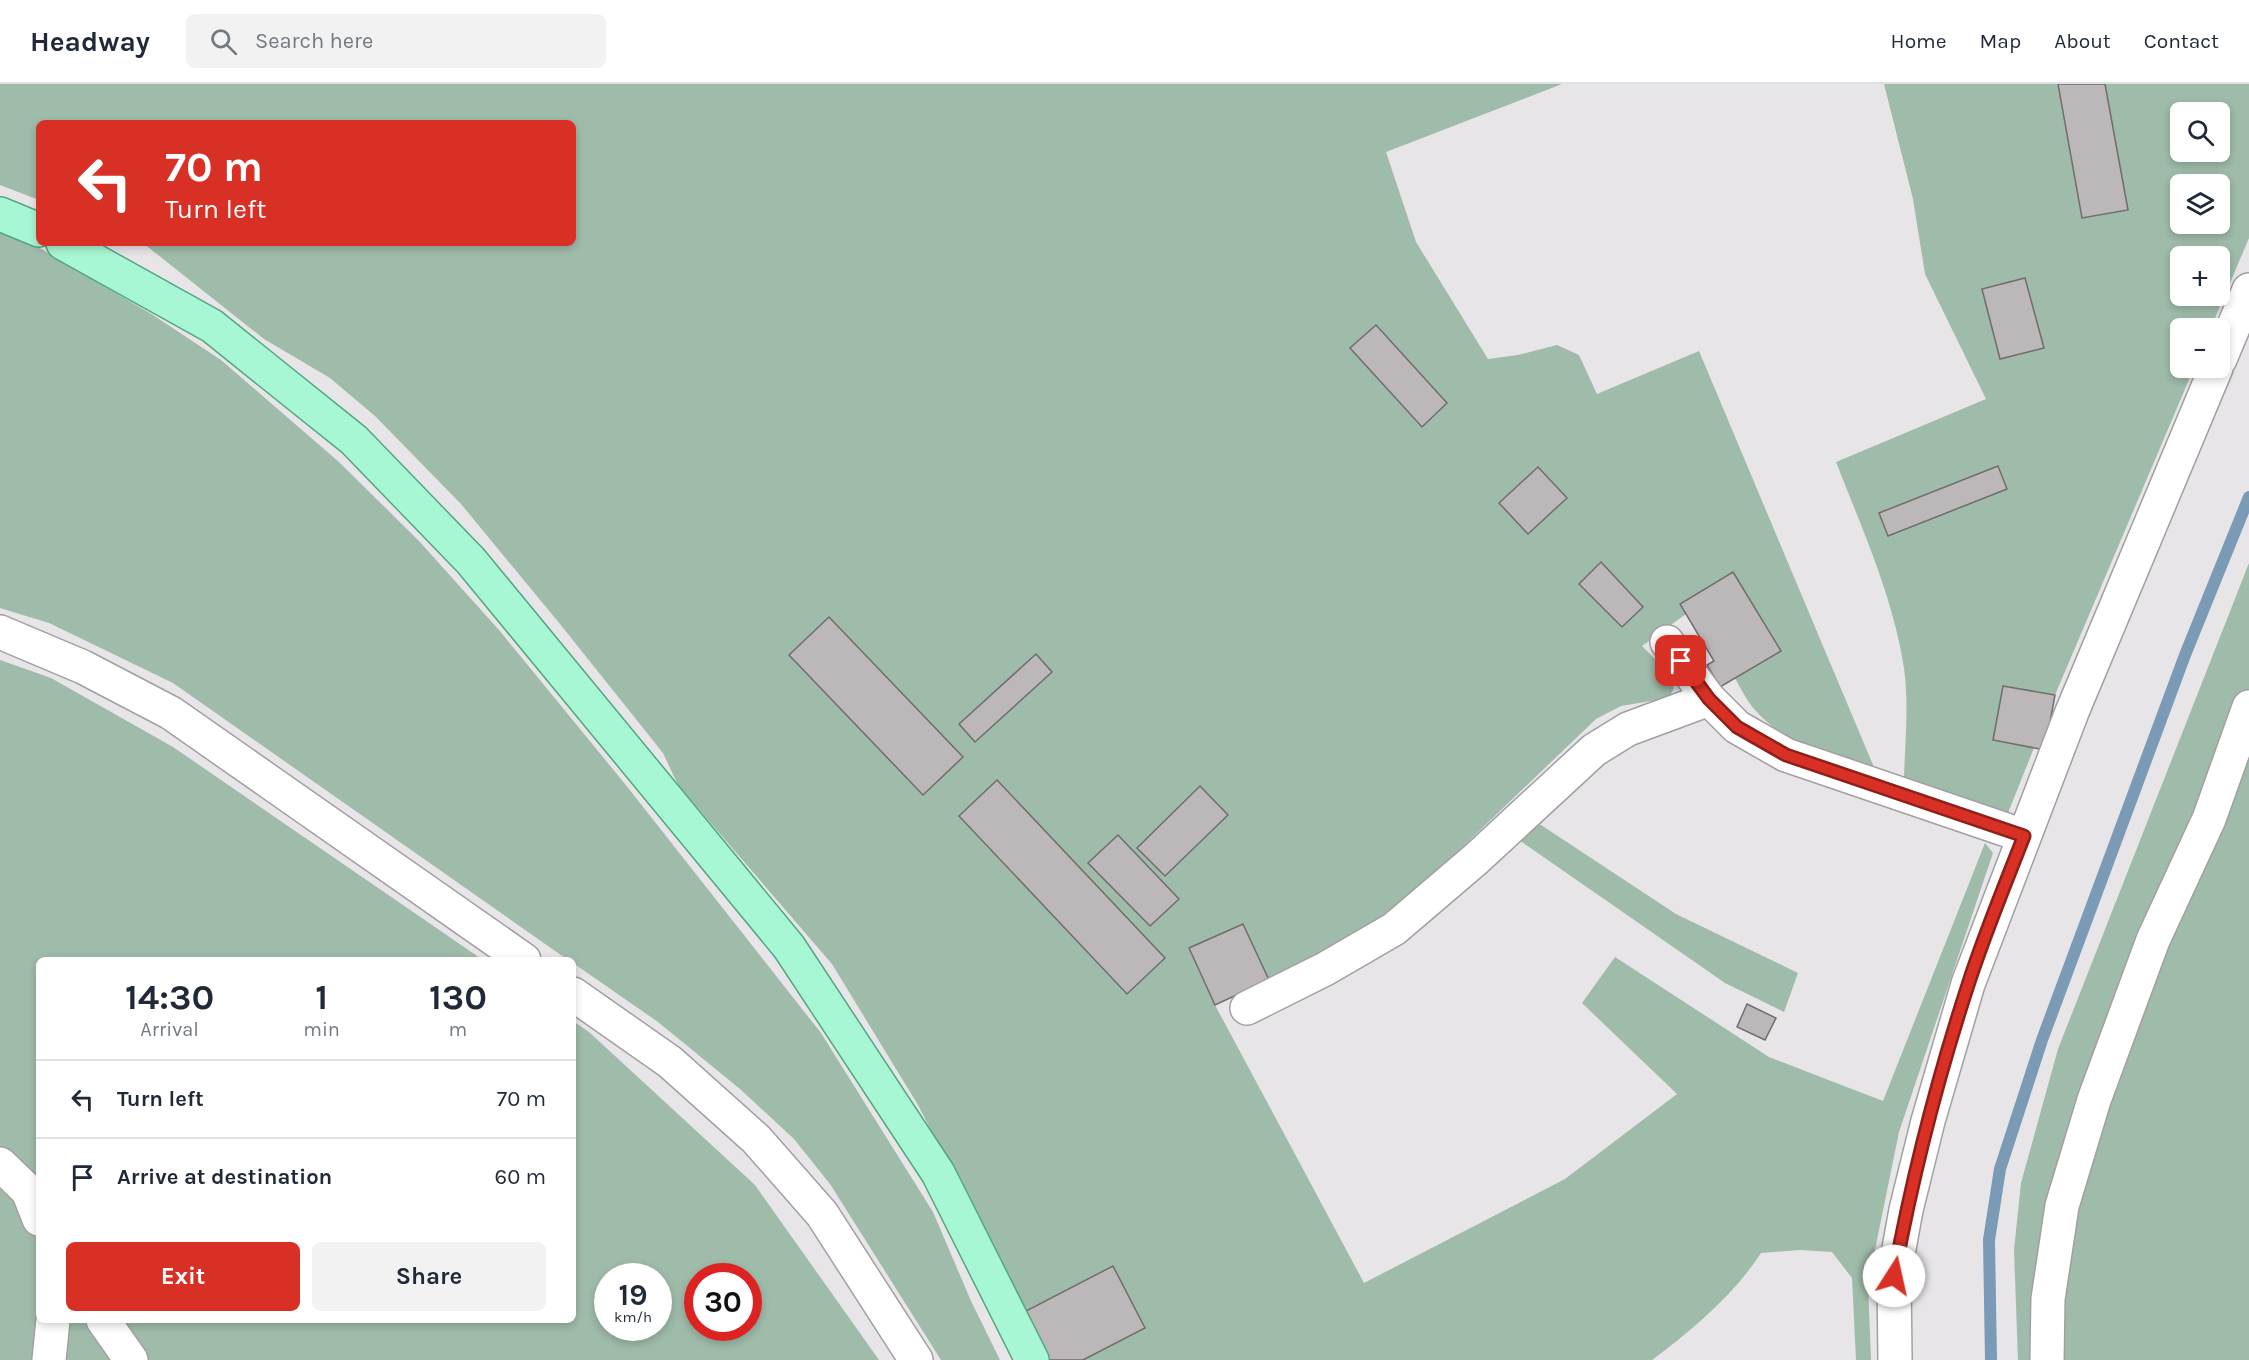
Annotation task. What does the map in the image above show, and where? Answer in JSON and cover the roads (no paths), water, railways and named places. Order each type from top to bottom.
[{"type":"main road","points":[[0,214],[36,229]]},
{"type":"main road","points":[[68,246],[212,326],[354,440],[471,561],[789,946],[938,1173],[1032,1360]]},
{"type":"street","points":[[2230,335],[2249,290]]},
{"type":"street","points":[[1895,1360],[1894,1276],[1906,1210],[1928,1120],[1968,984],[2076,701],[2212,378]]},
{"type":"street","points":[[0,632],[82,667],[171,713],[520,957]]},
{"type":"street","points":[[1667,642],[1709,699],[1737,727],[1786,755],[2024,836]]},
{"type":"street","points":[[1247,1008],[1325,969],[1394,929],[1476,859],[1594,750],[1628,729],[1709,699]]},
{"type":"street","points":[[2048,1360],[2048,1299],[2062,1206],[2091,1111],[2153,940],[2209,819],[2249,707]]},
{"type":"street","points":[[576,996],[670,1062],[756,1138],[822,1214],[916,1360]]},
{"type":"street","points":[[0,1164],[28,1191],[36,1211]]},
{"type":"street","points":[[49,1360],[53,1323]]},
{"type":"street","points":[[105,1323],[131,1360]]},
{"type":"waterway","points":[[1991,1360],[1989,1240],[2000,1169],[2042,1040],[2185,655],[2249,497]]}]
